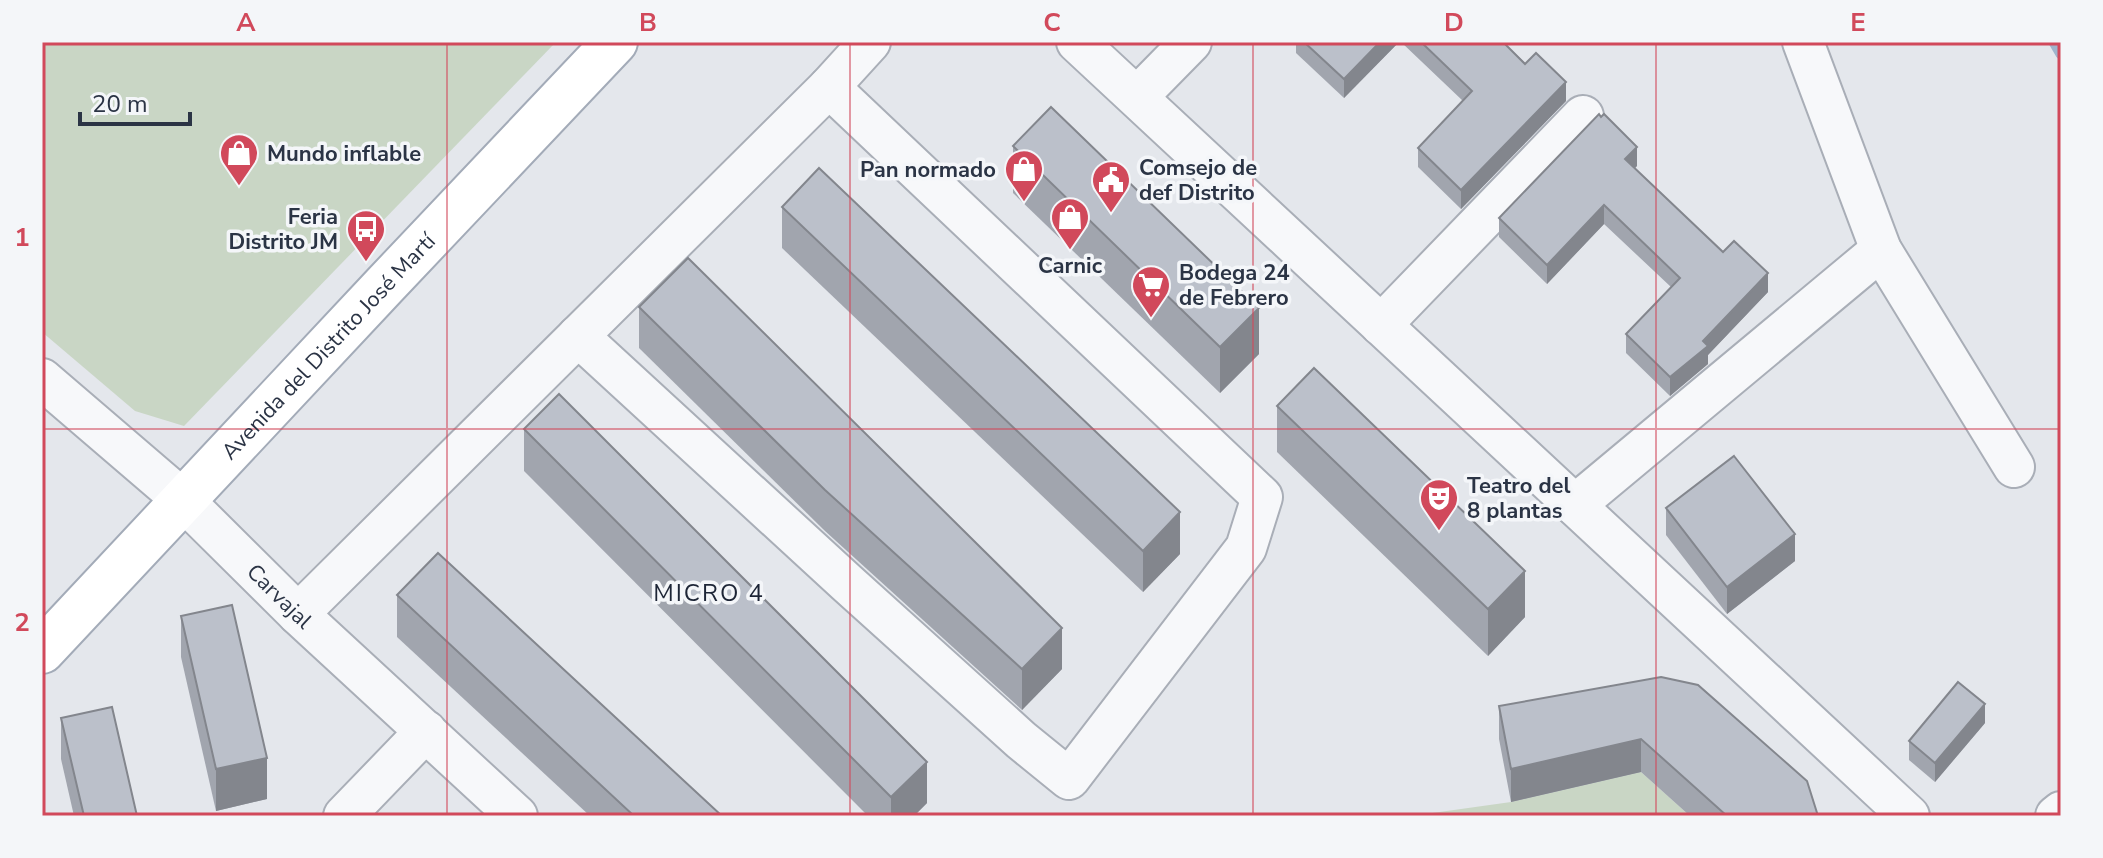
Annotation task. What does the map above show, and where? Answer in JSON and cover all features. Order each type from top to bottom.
[{"type":"main road","name":"Avenida del Distrito José Martí","points":[[42,651],[615,42]]},
{"type":"street","points":[[298,614],[829,87],[870,42]]},
{"type":"street","points":[[1077,42],[1909,816]]},
{"type":"street","points":[[1137,97],[1191,42]]},
{"type":"street","points":[[1803,42],[1881,250],[2014,467]]},
{"type":"street","points":[[578,336],[870,604],[1021,740],[1069,779],[1246,548],[1262,497],[829,87]]},
{"type":"street","points":[[1381,325],[1583,116]]},
{"type":"street","points":[[1575,505],[1881,250]]},
{"type":"street","name":"Carvajal","points":[[42,379],[183,500],[298,614],[517,816]]},
{"type":"street","points":[[344,816],[426,731]]},
{"type":"street","points":[[2056,816],[2061,812]]},
{"type":"green space","points":[[42,42],[556,42],[184,426],[135,411],[42,332]]},
{"type":"green space","points":[[1641,772],[1690,816],[1411,816],[1511,802]]},
{"type":"building","points":[[1304,42],[1380,42],[1344,79]]},
{"type":"building","points":[[1421,42],[1503,42],[1525,64],[1536,53],[1566,82],[1461,190],[1418,148],[1472,91]]},
{"type":"building","points":[[1051,107],[1259,308],[1220,347],[1013,146]]},
{"type":"building","points":[[1599,114],[1601,117],[1604,114],[1637,147],[1625,159],[1723,252],[1734,241],[1768,273],[1703,341],[1708,346],[1670,377],[1626,334],[1680,278],[1604,205],[1547,265],[1499,218]]},
{"type":"building","points":[[819,168],[1180,512],[1143,551],[782,207]]},
{"type":"building","points":[[688,258],[1062,628],[1022,669],[825,490],[639,307]]},
{"type":"building","points":[[1314,368],[1525,571],[1488,609],[1277,406]]},
{"type":"building","points":[[559,394],[927,762],[891,797],[524,429]]},
{"type":"building","points":[[1734,456],[1795,534],[1727,587],[1666,508]]},
{"type":"building","points":[[438,553],[722,816],[634,816],[397,595]]},
{"type":"building","points":[[232,605],[267,758],[216,769],[181,616]]},
{"type":"building","points":[[1661,677],[1698,685],[1807,781],[1818,816],[1727,816],[1641,739],[1511,769],[1499,706]]},
{"type":"building","points":[[1958,682],[1985,704],[1935,763],[1909,741]]},
{"type":"building","points":[[112,707],[137,816],[84,816],[61,718]]},
{"type":"waterway","points":[[2054,42],[2061,54]]},
{"type":"place","name":"Mundo inflable","points":[[239,187]]},
{"type":"place","name":"Pan normado","points":[[1024,203]]},
{"type":"place","name":"Comsejo de def Distrito","points":[[1111,214]]},
{"type":"place","name":"Carnic","points":[[1070,251]]},
{"type":"place","name":"Feria Distrito JM","points":[[366,263]]},
{"type":"place","name":"Bodega 24 de Febrero","points":[[1151,319]]},
{"type":"place","name":"Teatro del 8 plantas","points":[[1439,532]]},
{"type":"district","name":"MICRO 4","points":[[709,593]]}]
